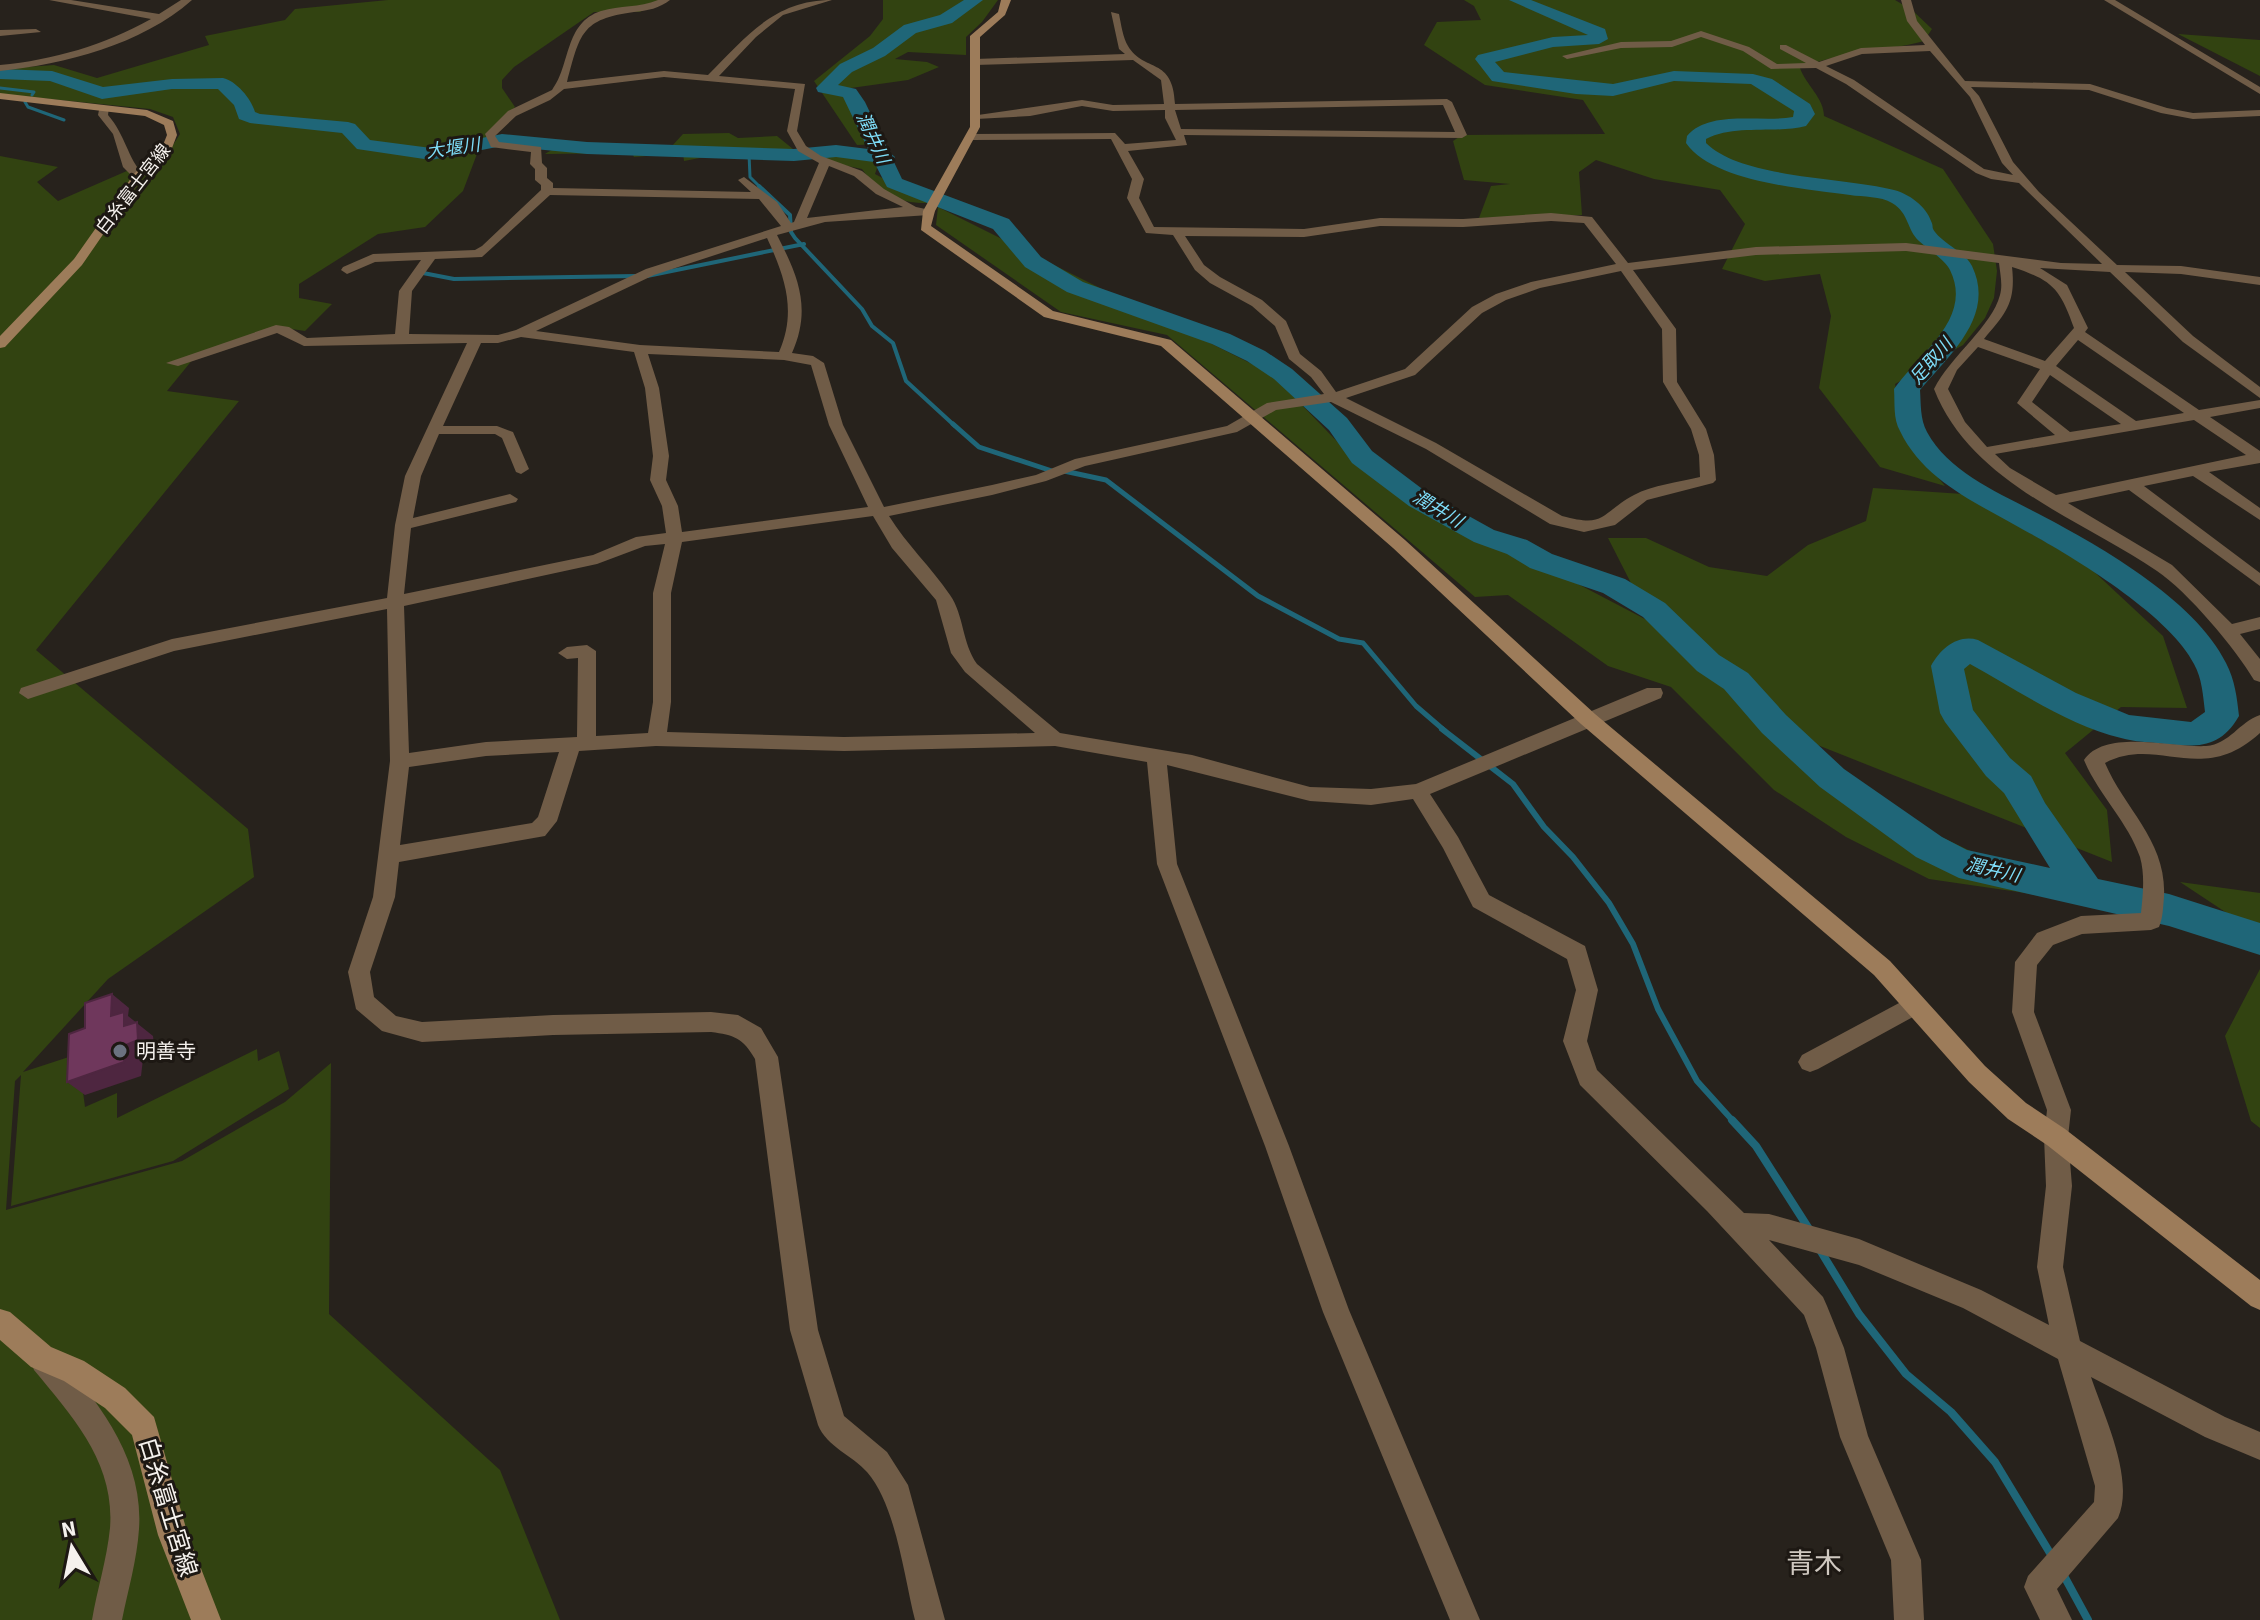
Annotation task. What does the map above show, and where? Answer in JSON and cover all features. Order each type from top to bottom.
[{"type":"street","points":[[54,0],[159,17]]},
{"type":"street","points":[[0,68],[59,61],[159,17],[187,0]]},
{"type":"street","points":[[547,191],[547,183],[541,180],[541,168],[536,164],[537,149],[492,142],[496,125],[514,110],[552,95],[561,86],[578,33],[589,21],[602,13],[644,9],[665,0]]},
{"type":"street","points":[[712,77],[753,35],[780,13],[827,0]]},
{"type":"street","points":[[793,225],[825,218],[924,209],[943,188],[971,137],[976,116],[975,36],[1002,13],[1006,0]]},
{"type":"street","points":[[1906,0],[1912,21],[1982,109],[2008,163],[2023,180],[2188,339],[2260,394]]},
{"type":"street","points":[[2109,0],[2260,91]]},
{"type":"street","points":[[1114,14],[1124,49],[1169,84],[1170,118],[1183,143],[1121,148]]},
{"type":"street","points":[[0,33],[36,32]]},
{"type":"street","points":[[1567,56],[1621,45],[1672,44],[1708,34],[1746,49],[1775,67],[1819,65],[1861,51],[1931,48]]},
{"type":"street","points":[[1783,47],[1819,65],[1980,171],[1991,176],[2023,180]]},
{"type":"street","points":[[975,62],[1132,57]]},
{"type":"street","points":[[561,86],[664,74],[801,86],[792,131],[803,150],[821,162],[854,171],[883,194],[924,209]]},
{"type":"street","points":[[1964,84],[2062,84],[2090,87],[2165,111],[2193,116],[2260,113]]},
{"type":"street","name":"白糸富士宮線","points":[[0,96],[147,113],[161,117],[172,128],[168,146],[138,176],[78,262],[0,344]]},
{"type":"street","points":[[976,116],[1030,113],[1082,103],[1113,108],[1447,102],[1462,135],[1179,132]]},
{"type":"street","points":[[104,107],[103,115],[118,133],[129,167],[138,176]]},
{"type":"street","points":[[971,137],[1115,136],[1138,179],[1133,198],[1150,230],[1304,233],[1380,222],[1463,223],[1551,217],[1588,220],[1627,267],[1674,335],[1668,364],[1671,383],[1694,417],[1710,470],[1708,480],[1641,497],[1609,521],[1584,527],[1556,520],[1431,446],[1330,398],[1316,374],[1294,356],[1281,324],[1271,314],[1199,267],[1177,232]]},
{"type":"street","points":[[521,333],[650,272],[776,243],[793,225],[821,162]]},
{"type":"street","points":[[744,180],[793,225]]},
{"type":"street","points":[[347,270],[373,258],[478,254],[547,191],[759,196]]},
{"type":"street","points":[[924,209],[925,227],[929,231],[1049,314],[1166,343],[1399,544],[1588,719],[1882,968],[1987,1083],[2017,1111],[2056,1137],[2260,1297]]},
{"type":"street","points":[[776,243],[792,277],[795,331],[784,356]]},
{"type":"street","points":[[28,693],[172,645],[597,559],[642,541],[879,512],[992,490],[1041,478],[1080,462],[1232,429],[1272,406],[1330,398],[1410,372],[1477,310],[1501,297],[1536,285],[1627,267],[1805,247],[1925,248],[1971,253],[2042,273],[2064,285],[2081,328],[2048,367],[2024,403],[2067,437]]},
{"type":"street","points":[[402,338],[401,307],[409,279],[433,254]]},
{"type":"street","points":[[2005,261],[2116,270],[2181,270],[2260,281]]},
{"type":"street","points":[[2005,261],[2008,292],[1999,313],[1951,369],[1941,389],[1950,414],[1983,452],[2005,471],[2166,569],[2228,631],[2256,666],[2260,676]]},
{"type":"street","points":[[173,363],[276,329],[284,330],[304,342],[402,338],[475,340],[521,333],[640,349],[808,359],[817,363],[836,425],[879,512],[898,544],[944,599],[960,653],[971,668],[1055,739]]},
{"type":"street","points":[[2078,334],[2260,457]]},
{"type":"street","points":[[475,340],[413,476],[403,525],[395,602],[400,761],[384,897],[359,972],[364,1002],[390,1024],[422,1032],[553,1025],[711,1022],[738,1025],[753,1035],[766,1057],[804,1330],[832,1425],[877,1462],[898,1495],[930,1620]]},
{"type":"street","points":[[1975,341],[2048,367],[2131,424]]},
{"type":"street","points":[[640,349],[652,388],[661,456],[658,480],[670,506],[675,537],[662,593],[662,702],[656,739]]},
{"type":"street","points":[[1983,452],[2260,404]]},
{"type":"street","points":[[433,430],[497,430],[508,435],[521,469]]},
{"type":"street","points":[[2053,501],[2260,457]]},
{"type":"street","points":[[2195,470],[2260,515]]},
{"type":"street","points":[[2130,483],[2260,581]]},
{"type":"street","points":[[403,525],[510,499]]},
{"type":"street","points":[[2228,631],[2260,623]]},
{"type":"street","points":[[389,855],[538,830],[547,821],[578,744],[587,651],[567,653]]},
{"type":"street","points":[[400,761],[486,749],[656,739],[844,744],[1055,739],[1192,762],[1310,794],[1371,797],[1418,791],[1654,693]]},
{"type":"street","points":[[2057,1620],[2039,1587],[2108,1508],[2110,1486],[2068,1349],[2050,1267],[2059,1186],[2056,1137],[2059,1110],[2023,1012],[2026,962],[2045,939],[2081,925],[2151,921],[2153,870],[2146,849],[2100,779],[2094,760],[2105,752],[2129,748],[2188,752],[2225,749],[2260,722]]},
{"type":"street","points":[[1156,757],[1167,864],[1277,1146],[1336,1312],[1465,1620]]},
{"type":"street","points":[[1418,791],[1451,843],[1481,901],[1577,953],[1587,990],[1575,1041],[1588,1077],[1814,1306],[1830,1348],[1854,1437],[1906,1560],[1909,1620]]},
{"type":"street","points":[[1810,1062],[1914,1005]]},
{"type":"street","points":[[1737,1225],[1769,1227],[1859,1252],[1972,1299],[2215,1427],[2260,1446]]},
{"type":"street","name":"白糸富士宮線","points":[[0,1322],[41,1357],[74,1371],[115,1398],[144,1427],[173,1535],[206,1620]]},
{"type":"street","points":[[41,1357],[101,1429],[118,1472],[126,1517],[107,1620]]},
{"type":"green space","points":[[388,0],[660,0],[640,12],[594,12],[514,67],[502,80],[502,88],[515,107],[485,142],[461,147],[480,146],[463,191],[425,227],[378,234],[299,284],[299,298],[332,304],[305,331],[278,327],[198,353],[167,391],[239,401],[36,650],[248,829],[254,877],[108,979],[23,1072],[78,1054],[85,1107],[117,1093],[117,1118],[257,1049],[258,1061],[279,1051],[289,1089],[173,1161],[11,1206],[21,1075],[15,1081],[6,1210],[182,1161],[285,1102],[331,1063],[329,1314],[500,1470],[560,1620],[0,1620],[0,156],[58,167],[37,182],[58,201],[168,153],[180,134],[173,117],[150,109],[0,94],[0,69],[54,65],[97,78],[209,45],[205,36],[285,20],[295,9]]},
{"type":"green space","points":[[883,0],[965,0],[970,4],[975,0],[998,0],[966,37],[966,55],[908,52],[895,59],[927,62],[939,67],[908,80],[851,88],[867,112],[878,144],[857,145],[814,81],[870,36],[883,19]]},
{"type":"green space","points":[[1464,0],[1895,0],[1912,10],[1932,29],[1924,41],[1830,59],[1800,68],[1821,103],[1824,116],[1943,169],[1993,244],[1997,271],[1994,298],[1985,318],[1963,345],[1895,384],[1906,438],[1945,486],[1880,467],[1819,388],[1831,316],[1820,274],[1765,281],[1722,269],[1745,224],[1720,190],[1654,179],[1596,160],[1579,172],[1582,215],[1479,218],[1491,186],[1510,184],[1464,180],[1453,141],[1462,135],[1605,134],[1583,100],[1485,85],[1424,45],[1437,22],[1481,20],[1474,6]]},
{"type":"green space","points":[[2178,34],[2260,40],[2260,76]]},
{"type":"green space","points":[[729,133],[738,138],[777,136],[793,149],[784,153],[781,159],[705,157],[684,161],[683,153],[634,157],[632,153],[545,154],[555,149],[586,145],[671,147],[683,134]]},
{"type":"green space","points":[[817,149],[877,153],[879,162],[875,174],[929,203],[899,199],[875,185],[862,169],[833,163],[812,153]]},
{"type":"green space","points":[[938,207],[1272,374],[1352,457],[1456,520],[1683,639],[1891,813],[2073,900],[1929,879],[1846,837],[1774,790],[1671,687],[1608,666],[1508,595],[1475,597],[1167,335],[1061,312],[936,225]]},
{"type":"green space","points":[[1873,488],[1963,494],[2089,567],[2163,636],[2187,708],[2121,707],[2065,753],[2107,810],[2112,862],[1815,744],[1633,587],[1608,538],[1646,538],[1709,567],[1767,576],[1808,545],[1866,521]]},
{"type":"green space","points":[[2180,882],[2260,893],[2260,935]]},
{"type":"green space","points":[[2260,969],[2260,1128],[2251,1121],[2225,1036]]},
{"type":"building","points":[[112,994],[111,1016],[124,1012],[124,1026],[137,1022],[138,1040],[126,1045],[124,1062],[67,1082],[69,1034],[85,1028],[85,1003]]},
{"type":"waterway","name":"潤井川","points":[[882,157],[849,93],[825,88],[846,68],[879,52],[910,29],[946,19],[975,0]]},
{"type":"waterway","name":"足取川","points":[[1517,0],[1599,33],[1599,39],[1553,42],[1484,59],[1498,77],[1613,90],[1674,76],[1703,75],[1766,83],[1803,108],[1805,114],[1799,122],[1708,130],[1697,136],[1696,143],[1701,150],[1718,161],[1789,181],[1899,198],[1920,219],[1923,233],[1961,267],[1968,301],[1959,328],[1907,389],[1913,431],[1936,462],[1966,486],[2076,548],[2176,621],[2207,657],[2218,686],[2222,716],[2198,735],[2124,727],[2064,701],[1967,648],[1947,666],[1957,713],[1998,767],[2018,785],[2031,811],[2085,890]]},
{"type":"waterway","name":"大堰川","points":[[0,74],[52,76],[102,93],[172,84],[223,83],[243,104],[246,115],[257,119],[348,128],[364,145],[431,154],[502,140],[587,148],[794,155],[836,151],[882,157]]},
{"type":"waterway","points":[[0,88],[34,92],[32,95]]},
{"type":"waterway","points":[[25,102],[28,107],[64,120]]},
{"type":"waterway","points":[[749,154],[750,177],[759,186]]},
{"type":"waterway","name":"潤井川","points":[[882,157],[894,183],[1001,224],[1033,262],[1075,287],[1221,339],[1256,356],[1283,374],[1338,424],[1362,457],[1419,500],[1484,536],[1517,547],[1541,561],[1614,586],[1654,610],[1708,663],[1736,681],[1774,724],[1832,778],[1929,847],[1959,863],[2169,910],[2260,939]]},
{"type":"waterway","points":[[759,186],[790,215],[791,232],[801,245]]},
{"type":"waterway","points":[[647,276],[801,245]]},
{"type":"waterway","points":[[801,245],[862,309],[872,326],[893,343],[906,381],[955,426]]},
{"type":"waterway","points":[[423,273],[454,279],[636,276]]},
{"type":"waterway","points":[[953,424],[979,447],[1052,471]]},
{"type":"waterway","points":[[1064,471],[1106,480],[1258,596],[1339,639],[1363,643],[1416,706],[1445,731]]},
{"type":"waterway","points":[[1442,729],[1513,784],[1544,827],[1573,857],[1609,903],[1633,944],[1658,1009],[1697,1081],[1734,1122]]},
{"type":"waterway","points":[[1732,1120],[1756,1146],[1809,1229]]},
{"type":"waterway","points":[[1820,1250],[1859,1314],[1906,1374],[1951,1412],[1995,1462],[2053,1558]]},
{"type":"waterway","points":[[2063,1574],[2088,1620]]},
{"type":"place","name":"明善寺","points":[[120,1051]]},
{"type":"district","name":"青木","points":[[1814,1563]]}]
